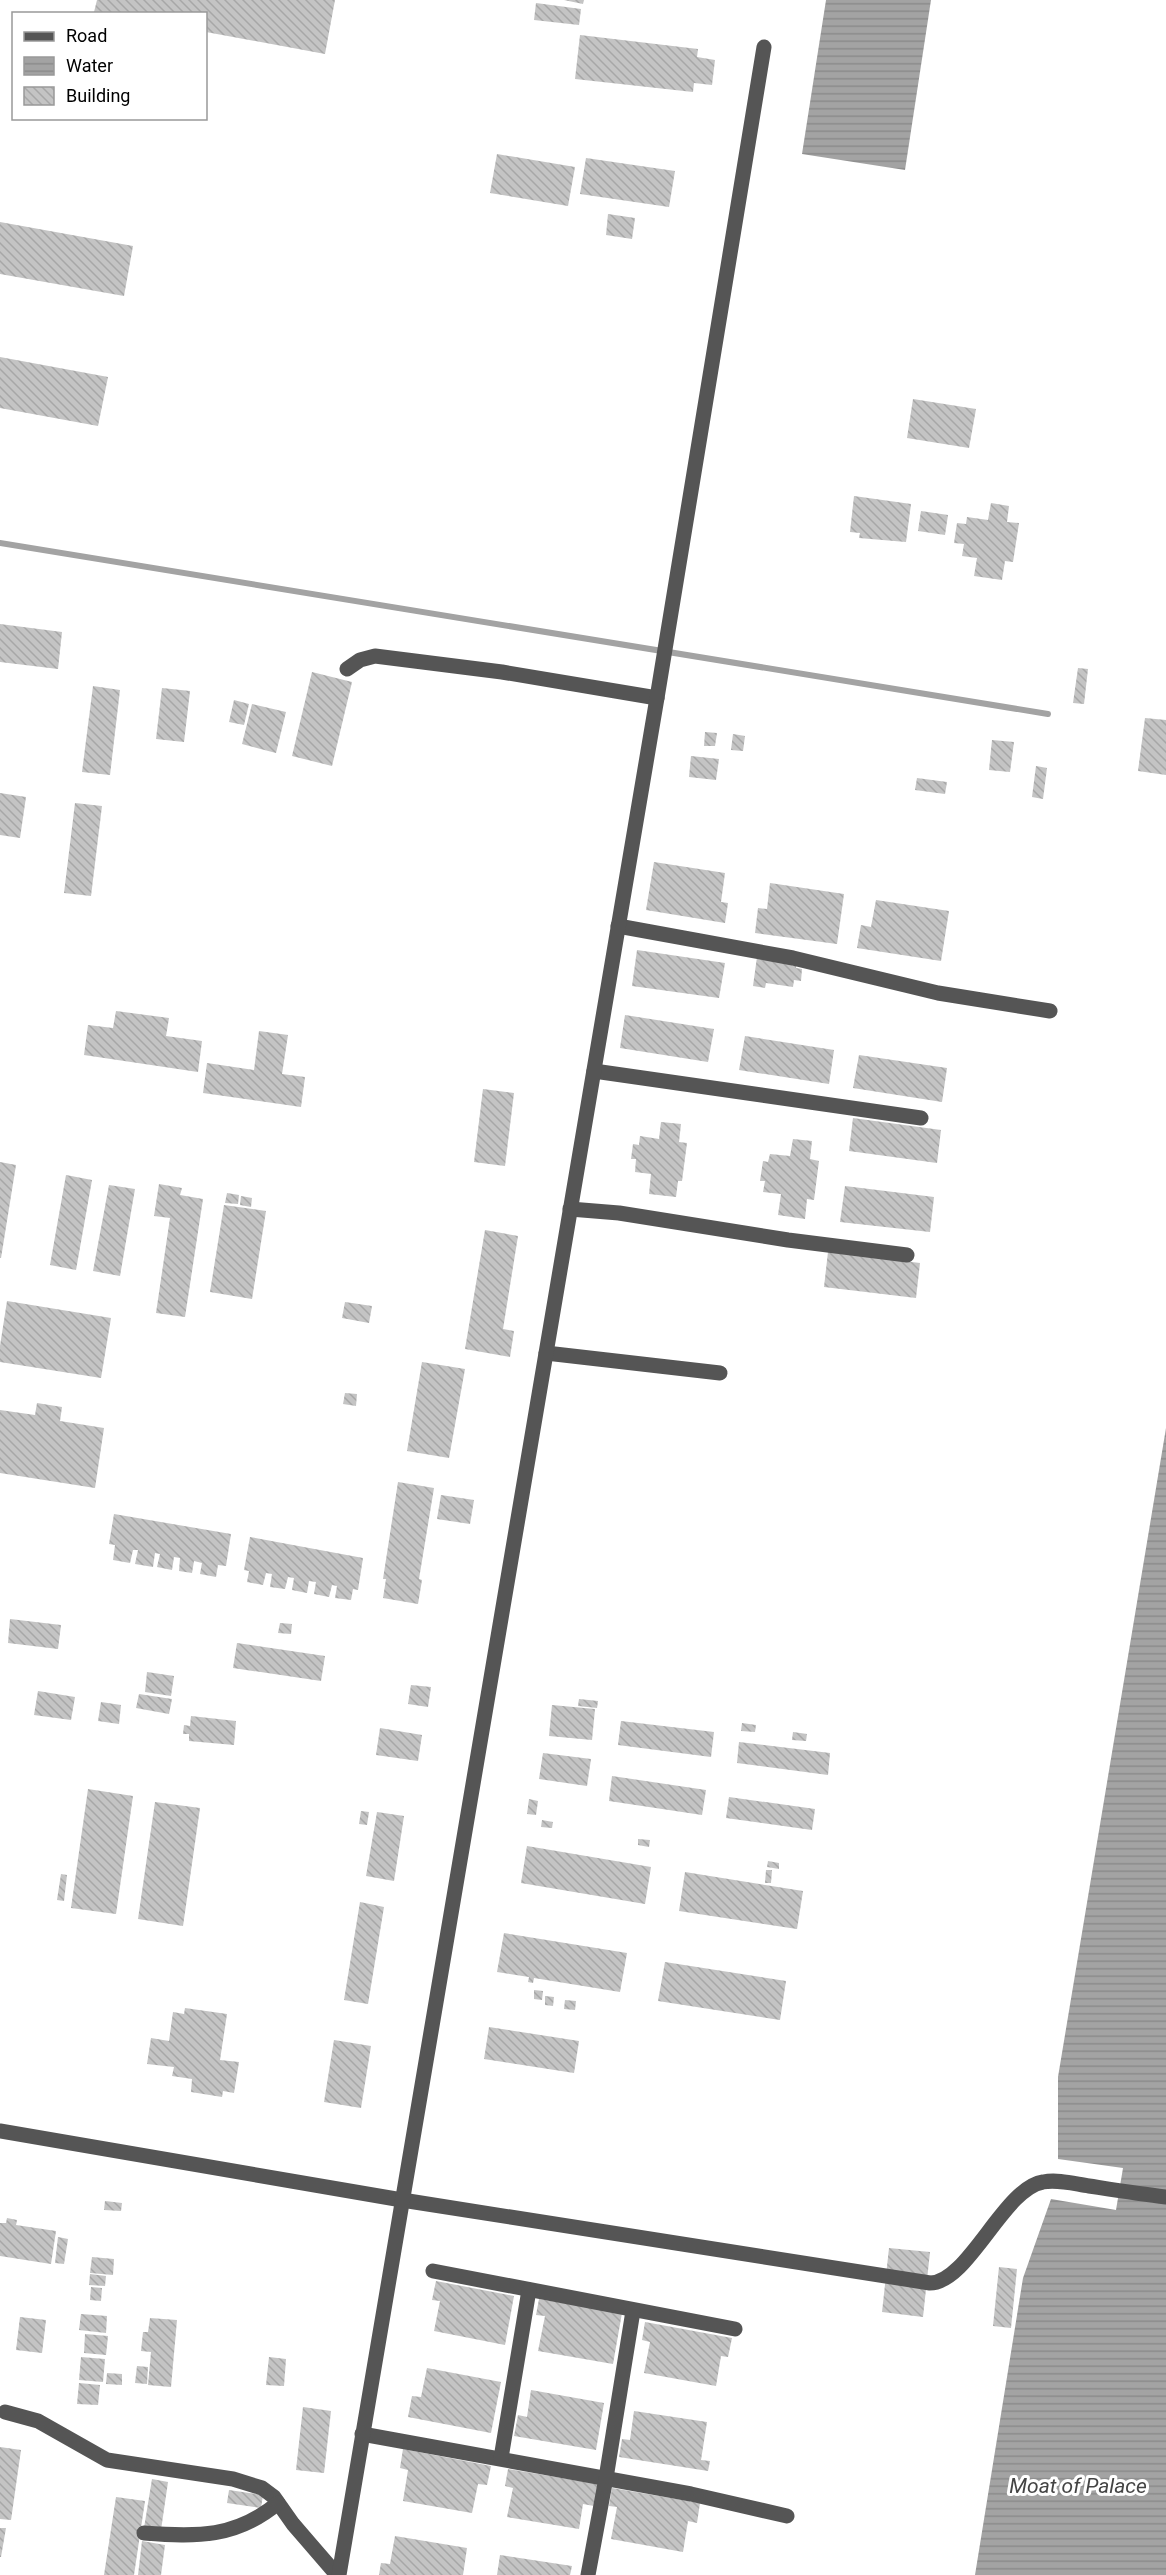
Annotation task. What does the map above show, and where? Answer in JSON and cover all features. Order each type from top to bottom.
[{"type":"street","points":[[338,2575],[657,698],[764,47]]},
{"type":"street","points":[[347,669],[360,660],[375,656],[502,672],[657,698]]},
{"type":"street","points":[[618,926],[793,958],[938,993],[1050,1011]]},
{"type":"street","points":[[594,1071],[921,1118]]},
{"type":"street","points":[[570,1209],[620,1213],[788,1240],[907,1255]]},
{"type":"street","points":[[546,1353],[720,1372]]},
{"type":"street","points":[[0,2131],[402,2200],[820,2267],[937,2283],[958,2269],[1006,2211],[1034,2185],[1050,2181],[1166,2198]]},
{"type":"street","points":[[433,2271],[735,2330]]},
{"type":"street","points":[[501,2458],[529,2290]]},
{"type":"street","points":[[588,2575],[633,2311]]},
{"type":"street","points":[[5,2412],[38,2421],[106,2460],[242,2481],[266,2491],[338,2575]]},
{"type":"street","points":[[362,2434],[708,2497],[787,2516]]},
{"type":"street","points":[[144,2533],[181,2536],[225,2532],[258,2517],[278,2503]]},
{"type":"water","points":[[826,0],[931,0],[905,170],[802,154]]},
{"type":"water","name":"Moat of Palace","points":[[1166,1428],[1166,2575],[975,2575],[1023,2278],[1051,2199],[1116,2210],[1123,2168],[1058,2159],[1058,2077]]},
{"type":"building","points":[[97,0],[335,0],[325,54],[207,32],[207,12],[94,12]]},
{"type":"building","points":[[564,0],[584,0],[583,4]]},
{"type":"building","points":[[536,3],[581,9],[579,25],[534,20]]},
{"type":"building","points":[[580,35],[698,49],[697,57],[715,60],[712,85],[694,83],[693,92],[575,79]]},
{"type":"building","points":[[497,154],[575,167],[568,206],[490,193]]},
{"type":"building","points":[[586,158],[675,171],[669,207],[580,194]]},
{"type":"building","points":[[608,214],[635,218],[632,239],[606,235]]},
{"type":"building","points":[[0,222],[133,246],[124,296],[0,274]]},
{"type":"building","points":[[0,357],[108,377],[98,426],[0,408]]},
{"type":"building","points":[[913,399],[976,409],[969,448],[907,438]]},
{"type":"building","points":[[854,496],[911,504],[906,542],[859,538],[860,533],[850,532]]},
{"type":"building","points":[[991,503],[1009,506],[1007,522],[1019,523],[1013,562],[1005,561],[1002,580],[974,576],[977,558],[962,556],[964,544],[954,543],[957,523],[966,524],[967,517],[988,520]]},
{"type":"building","points":[[921,511],[948,515],[945,535],[918,531]]},
{"type":"building","points":[[0,624],[62,632],[58,669],[0,662]]},
{"type":"building","points":[[1078,668],[1088,669],[1084,704],[1073,703]]},
{"type":"building","points":[[312,672],[352,682],[332,766],[292,756]]},
{"type":"building","points":[[93,686],[120,690],[110,775],[82,772]]},
{"type":"building","points":[[162,688],[190,691],[184,742],[156,739]]},
{"type":"building","points":[[234,700],[249,704],[244,725],[229,722]]},
{"type":"building","points":[[252,704],[286,712],[276,753],[242,744]]},
{"type":"building","points":[[1145,718],[1166,720],[1166,775],[1138,771]]},
{"type":"building","points":[[705,732],[717,733],[715,746],[704,746]]},
{"type":"building","points":[[733,734],[745,736],[743,751],[731,750]]},
{"type":"building","points":[[992,740],[1014,742],[1010,772],[989,770]]},
{"type":"building","points":[[691,756],[719,759],[716,780],[689,777]]},
{"type":"building","points":[[1036,766],[1047,768],[1043,799],[1032,797]]},
{"type":"building","points":[[917,778],[947,782],[945,794],[915,790]]},
{"type":"building","points":[[0,793],[26,797],[20,838],[0,835]]},
{"type":"building","points":[[75,803],[102,806],[91,896],[64,893]]},
{"type":"building","points":[[654,862],[725,873],[721,902],[728,903],[725,923],[646,910]]},
{"type":"building","points":[[770,883],[844,894],[837,944],[755,933],[758,908],[767,909]]},
{"type":"building","points":[[876,900],[949,911],[941,961],[857,948],[861,925],[871,927]]},
{"type":"building","points":[[637,950],[725,963],[719,998],[632,986]]},
{"type":"building","points":[[757,957],[797,962],[796,968],[802,969],[801,981],[794,980],[793,987],[766,983],[765,988],[753,986]]},
{"type":"building","points":[[116,1011],[169,1018],[166,1036],[202,1041],[198,1072],[84,1055],[88,1025],[113,1028]]},
{"type":"building","points":[[625,1015],[714,1029],[708,1062],[620,1048]]},
{"type":"building","points":[[259,1031],[288,1035],[282,1074],[305,1077],[301,1107],[203,1093],[207,1063],[254,1070]]},
{"type":"building","points":[[745,1036],[834,1050],[829,1084],[739,1070]]},
{"type":"building","points":[[859,1055],[947,1068],[942,1102],[853,1088]]},
{"type":"building","points":[[483,1089],[514,1093],[505,1166],[474,1162]]},
{"type":"building","points":[[853,1118],[941,1130],[937,1163],[849,1151]]},
{"type":"building","points":[[661,1122],[681,1124],[679,1142],[687,1143],[682,1181],[678,1181],[676,1197],[649,1194],[651,1174],[635,1172],[636,1159],[631,1159],[633,1144],[639,1145],[640,1136],[659,1139]]},
{"type":"building","points":[[793,1139],[812,1141],[810,1159],[819,1161],[814,1200],[807,1199],[805,1219],[778,1215],[781,1194],[763,1192],[765,1181],[760,1181],[763,1161],[768,1162],[770,1154],[790,1156]]},
{"type":"building","points":[[0,1162],[16,1165],[1,1258],[0,1258]]},
{"type":"building","points":[[66,1175],[92,1180],[76,1270],[50,1265]]},
{"type":"building","points":[[159,1184],[182,1188],[180,1195],[203,1199],[185,1317],[156,1313],[170,1218],[154,1216]]},
{"type":"building","points":[[109,1185],[135,1189],[120,1276],[93,1271]]},
{"type":"building","points":[[845,1186],[934,1197],[930,1232],[840,1222]]},
{"type":"building","points":[[227,1193],[239,1195],[238,1204],[225,1203]]},
{"type":"building","points":[[241,1196],[252,1198],[251,1207],[240,1205]]},
{"type":"building","points":[[224,1205],[266,1211],[252,1299],[210,1292]]},
{"type":"building","points":[[485,1230],[518,1236],[503,1329],[514,1331],[510,1357],[465,1349]]},
{"type":"building","points":[[828,1252],[920,1263],[916,1298],[824,1287]]},
{"type":"building","points":[[7,1301],[111,1318],[101,1378],[0,1362],[0,1346]]},
{"type":"building","points":[[345,1302],[372,1306],[369,1323],[342,1318]]},
{"type":"building","points":[[422,1362],[465,1369],[449,1458],[407,1451]]},
{"type":"building","points":[[345,1393],[357,1394],[356,1406],[343,1404]]},
{"type":"building","points":[[37,1403],[62,1407],[60,1421],[104,1428],[95,1488],[0,1473],[0,1410],[35,1415]]},
{"type":"building","points":[[398,1482],[434,1488],[419,1579],[422,1580],[418,1604],[383,1598],[386,1579],[383,1579]]},
{"type":"building","points":[[441,1495],[474,1500],[470,1524],[437,1519]]},
{"type":"building","points":[[114,1514],[231,1534],[226,1566],[218,1565],[216,1577],[200,1574],[202,1563],[194,1561],[192,1573],[179,1571],[180,1558],[174,1557],[172,1570],[157,1567],[160,1554],[155,1553],[153,1567],[135,1564],[138,1550],[133,1550],[130,1563],[113,1560],[115,1545],[109,1544]]},
{"type":"building","points":[[250,1537],[363,1558],[358,1590],[353,1589],[351,1600],[335,1598],[337,1586],[332,1585],[329,1597],[314,1594],[316,1582],[309,1581],[307,1593],[292,1590],[294,1578],[288,1577],[285,1589],[270,1587],[272,1574],[266,1573],[263,1585],[247,1582],[249,1571],[244,1570]]},
{"type":"building","points":[[10,1619],[61,1625],[58,1649],[8,1643]]},
{"type":"building","points":[[280,1623],[292,1624],[291,1634],[278,1633]]},
{"type":"building","points":[[237,1643],[325,1656],[321,1681],[233,1668]]},
{"type":"building","points":[[147,1672],[174,1676],[171,1696],[145,1692]]},
{"type":"building","points":[[411,1685],[431,1687],[428,1707],[408,1704]]},
{"type":"building","points":[[38,1691],[75,1697],[71,1720],[34,1715]]},
{"type":"building","points":[[139,1694],[172,1699],[169,1714],[136,1708]]},
{"type":"building","points":[[579,1699],[598,1701],[597,1708],[578,1706]]},
{"type":"building","points":[[101,1702],[121,1705],[119,1724],[98,1721]]},
{"type":"building","points":[[552,1705],[595,1709],[592,1740],[549,1736]]},
{"type":"building","points":[[191,1716],[236,1721],[234,1745],[189,1741],[189,1734],[183,1734],[184,1725],[190,1726]]},
{"type":"building","points":[[621,1721],[714,1732],[711,1757],[618,1745]]},
{"type":"building","points":[[742,1723],[756,1725],[755,1732],[741,1731]]},
{"type":"building","points":[[380,1728],[422,1735],[418,1761],[376,1755]]},
{"type":"building","points":[[793,1732],[807,1734],[806,1741],[792,1740]]},
{"type":"building","points":[[739,1742],[830,1753],[828,1775],[737,1763]]},
{"type":"building","points":[[543,1753],[591,1759],[587,1786],[539,1779]]},
{"type":"building","points":[[612,1776],[706,1790],[702,1815],[609,1801]]},
{"type":"building","points":[[88,1789],[133,1796],[116,1914],[71,1908]]},
{"type":"building","points":[[729,1797],[815,1809],[812,1830],[726,1818]]},
{"type":"building","points":[[529,1799],[538,1801],[536,1815],[527,1814]]},
{"type":"building","points":[[155,1802],[200,1808],[183,1926],[138,1919]]},
{"type":"building","points":[[361,1811],[369,1812],[367,1825],[359,1824]]},
{"type":"building","points":[[377,1812],[404,1816],[394,1881],[366,1876]]},
{"type":"building","points":[[542,1820],[553,1822],[552,1828],[541,1827]]},
{"type":"building","points":[[638,1839],[650,1840],[649,1847],[638,1845]]},
{"type":"building","points":[[527,1846],[651,1867],[645,1904],[521,1883]]},
{"type":"building","points":[[768,1861],[779,1863],[779,1869],[767,1867]]},
{"type":"building","points":[[766,1870],[772,1870],[771,1883],[765,1883]]},
{"type":"building","points":[[685,1872],[803,1891],[797,1929],[679,1911]]},
{"type":"building","points":[[61,1874],[67,1875],[64,1901],[57,1900]]},
{"type":"building","points":[[360,1902],[384,1907],[368,2004],[344,2000]]},
{"type":"building","points":[[504,1933],[627,1953],[620,1992],[534,1978],[533,1983],[528,1982],[529,1977],[497,1972]]},
{"type":"building","points":[[665,1962],[786,1981],[780,2020],[658,2001]]},
{"type":"building","points":[[534,1990],[543,1991],[542,2000],[534,1999]]},
{"type":"building","points":[[545,1996],[554,1997],[553,2006],[545,2005]]},
{"type":"building","points":[[565,2000],[576,2001],[575,2010],[564,2009]]},
{"type":"building","points":[[185,2008],[227,2014],[220,2060],[239,2062],[234,2093],[223,2091],[222,2097],[191,2092],[192,2079],[172,2076],[174,2067],[147,2064],[151,2038],[169,2041],[173,2012],[184,2014]]},
{"type":"building","points":[[489,2027],[579,2041],[574,2073],[484,2059]]},
{"type":"building","points":[[334,2040],[371,2046],[361,2108],[324,2102]]},
{"type":"building","points":[[105,2201],[122,2203],[121,2211],[104,2210]]},
{"type":"building","points":[[7,2218],[17,2220],[16,2225],[56,2231],[51,2264],[0,2256],[0,2223],[6,2223]]},
{"type":"building","points":[[58,2237],[68,2239],[64,2264],[55,2263]]},
{"type":"building","points":[[889,2248],[930,2252],[923,2317],[882,2312]]},
{"type":"building","points":[[92,2257],[114,2259],[113,2275],[90,2273]]},
{"type":"building","points":[[999,2267],[1017,2269],[1011,2328],[993,2326]]},
{"type":"building","points":[[90,2274],[106,2276],[105,2286],[89,2285]]},
{"type":"building","points":[[436,2281],[514,2296],[505,2345],[434,2331],[440,2301],[432,2300]]},
{"type":"building","points":[[91,2287],[102,2288],[101,2301],[90,2300]]},
{"type":"building","points":[[539,2299],[622,2313],[613,2364],[538,2351],[545,2316],[536,2315]]},
{"type":"building","points":[[81,2314],[107,2316],[106,2333],[79,2330]]},
{"type":"building","points":[[20,2317],[46,2320],[42,2353],[16,2350]]},
{"type":"building","points":[[150,2318],[177,2320],[171,2387],[148,2385],[151,2352],[141,2351],[143,2332],[148,2332]]},
{"type":"building","points":[[645,2322],[732,2338],[728,2357],[721,2356],[716,2386],[644,2373],[650,2342],[642,2340]]},
{"type":"building","points":[[85,2334],[108,2336],[106,2355],[84,2353]]},
{"type":"building","points":[[81,2357],[105,2359],[103,2382],[79,2380]]},
{"type":"building","points":[[269,2357],[286,2359],[284,2386],[266,2385]]},
{"type":"building","points":[[137,2366],[148,2367],[147,2384],[135,2383]]},
{"type":"building","points":[[427,2368],[501,2382],[491,2433],[408,2417],[412,2396],[421,2397]]},
{"type":"building","points":[[107,2373],[122,2374],[122,2385],[106,2384]]},
{"type":"building","points":[[79,2383],[100,2385],[98,2405],[77,2404]]},
{"type":"building","points":[[531,2390],[604,2403],[596,2450],[514,2436],[518,2415],[527,2417]]},
{"type":"building","points":[[303,2407],[331,2411],[324,2473],[296,2470]]},
{"type":"building","points":[[634,2411],[707,2422],[701,2460],[710,2461],[708,2471],[619,2457],[622,2439],[630,2440]]},
{"type":"building","points":[[0,2447],[21,2450],[11,2520],[0,2519]]},
{"type":"building","points":[[403,2449],[491,2466],[487,2485],[478,2484],[472,2513],[403,2501],[408,2470],[400,2468]]},
{"type":"building","points":[[508,2469],[598,2484],[594,2506],[583,2504],[579,2529],[507,2517],[513,2488],[505,2486]]},
{"type":"building","points":[[152,2479],[168,2482],[161,2530],[144,2528]]},
{"type":"building","points":[[612,2488],[700,2503],[697,2523],[688,2521],[683,2552],[611,2539],[617,2507],[609,2506]]},
{"type":"building","points":[[229,2490],[263,2495],[261,2508],[227,2503]]},
{"type":"building","points":[[116,2497],[145,2501],[134,2575],[104,2575]]},
{"type":"building","points":[[0,2528],[6,2528],[1,2557],[0,2557]]},
{"type":"building","points":[[395,2536],[467,2548],[463,2575],[379,2575],[381,2563],[390,2564]]},
{"type":"building","points":[[142,2541],[165,2545],[161,2575],[138,2575]]},
{"type":"building","points":[[500,2555],[572,2566],[570,2575],[497,2575]]},
{"type":"waterway","points":[[0,543],[1048,714]]}]
